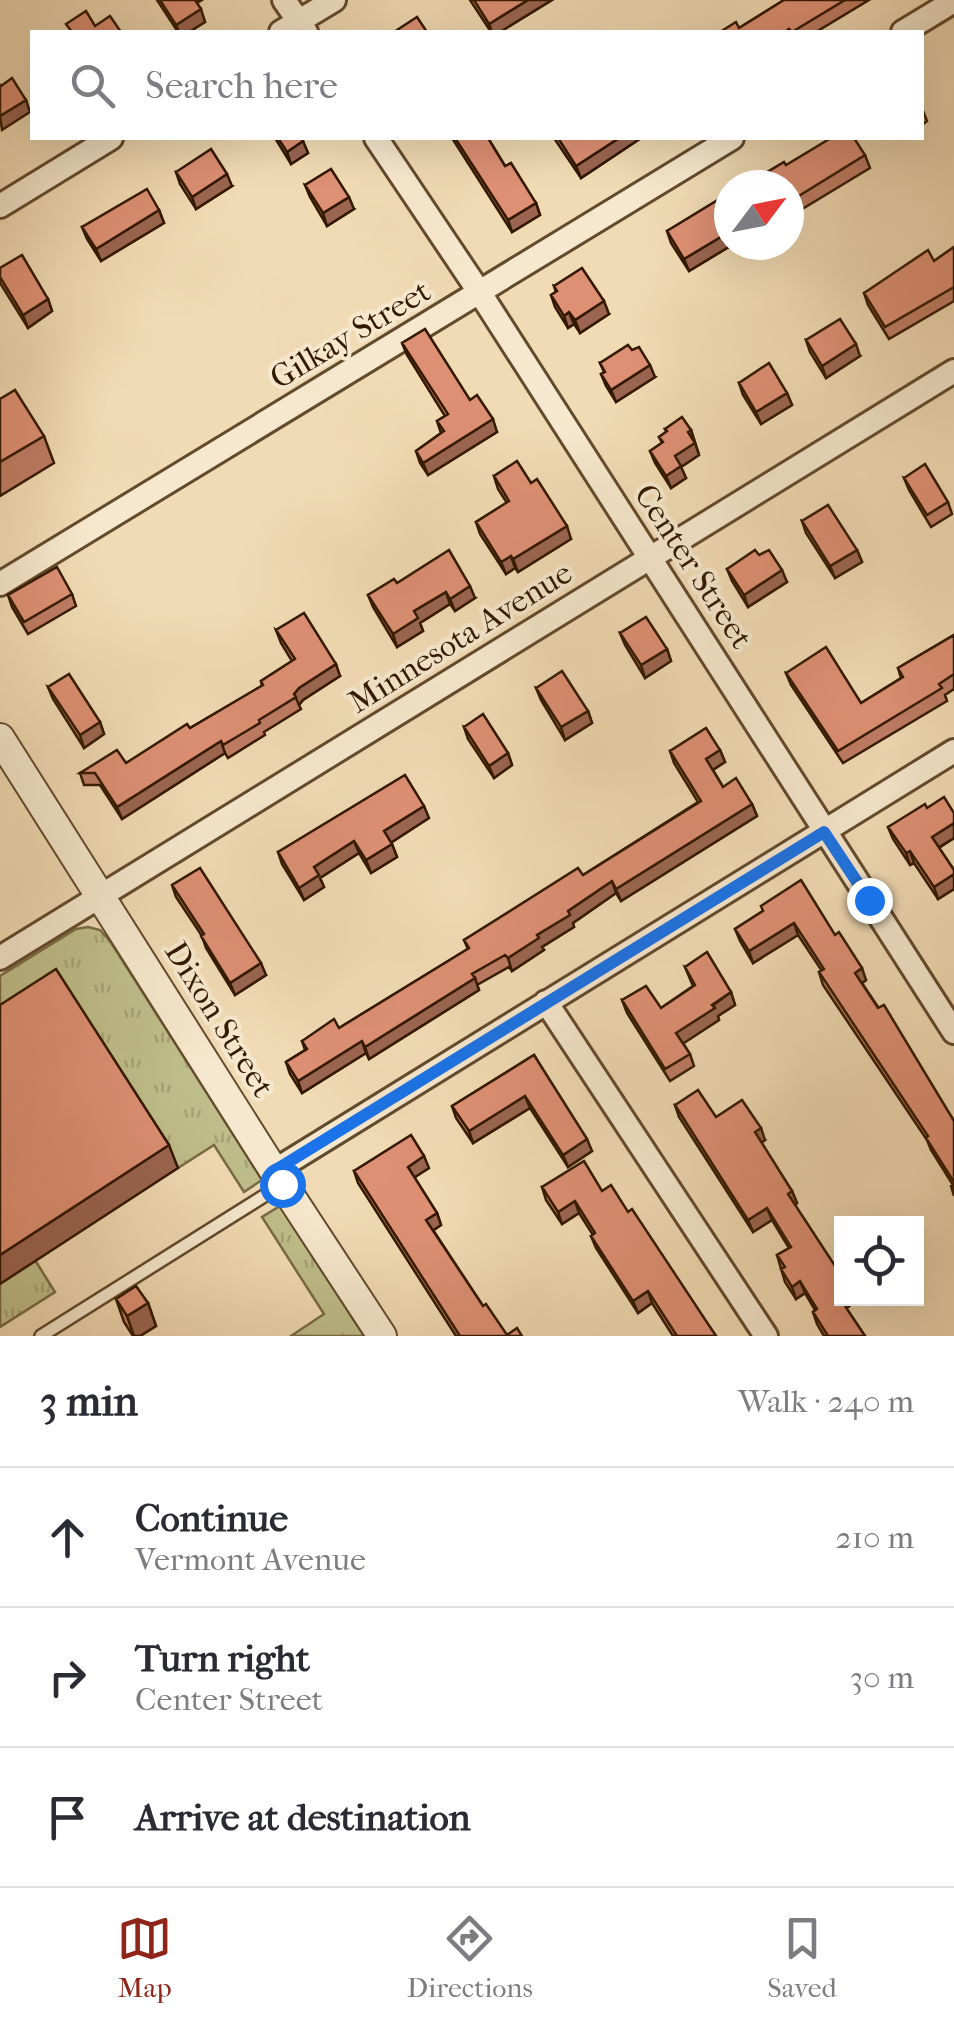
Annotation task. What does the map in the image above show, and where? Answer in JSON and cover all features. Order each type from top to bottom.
[{"type":"street","points":[[284,0],[295,29],[334,0]]},
{"type":"street","points":[[906,30],[954,1]]},
{"type":"street","points":[[0,206],[108,140]]},
{"type":"street","name":"Center Street","points":[[377,140],[480,293],[954,1032]]},
{"type":"street","name":"Gilkay Street","points":[[0,584],[729,140]]},
{"type":"street","name":"Minnesota Avenue","points":[[0,958],[954,371]]},
{"type":"street","name":"Dixon Street","points":[[0,738],[382,1336]]},
{"type":"street","points":[[278,1178],[546,1002],[954,751]]},
{"type":"street","points":[[546,1002],[766,1336]]},
{"type":"lane","points":[[41,1336],[278,1178]]},
{"type":"green space","points":[[76,929],[100,930],[110,941],[262,1180],[244,1192],[214,1145],[178,1168],[60,984],[0,1021],[0,976]]},
{"type":"green space","points":[[280,1206],[364,1336],[291,1336],[324,1314],[262,1217]]},
{"type":"green space","points":[[35,1260],[55,1292],[0,1327],[0,1283]]},
{"type":"building","points":[[160,0],[195,0],[201,9],[176,25]]},
{"type":"building","points":[[474,0],[528,0],[489,24]]},
{"type":"building","points":[[784,0],[845,0],[795,30],[723,30],[736,22],[739,28]]},
{"type":"building","points":[[86,11],[95,26],[110,16],[120,30],[70,30],[66,24]]},
{"type":"building","points":[[417,17],[426,30],[397,30]]},
{"type":"building","points":[[12,78],[26,100],[0,116],[0,84]]},
{"type":"building","points":[[279,140],[302,140],[303,141],[287,152]]},
{"type":"building","points":[[456,140],[489,140],[505,166],[511,163],[536,203],[508,220]]},
{"type":"building","points":[[559,140],[616,140],[576,166]]},
{"type":"building","points":[[828,140],[855,140],[865,155],[804,193],[804,170],[771,170],[784,162],[786,165]]},
{"type":"building","points":[[211,149],[227,174],[192,197],[176,172]]},
{"type":"building","points":[[331,169],[349,197],[323,213],[305,185]]},
{"type":"building","points":[[147,189],[159,210],[96,249],[82,227]]},
{"type":"building","points":[[714,202],[714,241],[684,259],[667,231]]},
{"type":"building","points":[[954,247],[954,287],[885,327],[864,293],[928,250],[934,261]]},
{"type":"building","points":[[22,255],[48,299],[23,315],[0,277],[0,268]]},
{"type":"building","points":[[582,268],[604,301],[575,320],[569,312],[564,316],[551,295],[557,291],[554,286]]},
{"type":"building","points":[[840,319],[856,344],[822,366],[806,340]]},
{"type":"building","points":[[425,329],[470,400],[477,395],[493,419],[423,463],[416,451],[444,431],[437,421],[448,414],[402,343]]},
{"type":"building","points":[[628,345],[632,350],[639,347],[650,365],[611,390],[601,374],[605,372],[600,363]]},
{"type":"building","points":[[769,363],[787,393],[756,412],[739,383]]},
{"type":"building","points":[[15,390],[44,436],[0,462],[0,399]]},
{"type":"building","points":[[682,417],[695,443],[675,456],[681,466],[666,476],[650,451],[663,442],[659,437],[665,429]]},
{"type":"building","points":[[517,461],[531,483],[537,479],[567,526],[513,559],[511,556],[501,562],[476,522],[509,501],[494,476]]},
{"type":"building","points":[[925,464],[948,502],[927,515],[904,478]]},
{"type":"building","points":[[828,505],[857,550],[830,566],[802,521]]},
{"type":"building","points":[[449,550],[470,586],[450,599],[446,592],[414,611],[418,618],[393,634],[368,595],[394,579],[397,583]]},
{"type":"building","points":[[755,550],[759,555],[769,550],[782,570],[744,595],[727,569]]},
{"type":"building","points":[[57,567],[72,594],[24,622],[8,595]]},
{"type":"building","points":[[304,613],[336,664],[299,688],[296,697],[259,720],[260,723],[223,745],[221,741],[117,807],[95,773],[80,773],[117,750],[126,763],[187,724],[190,728],[263,685],[261,681],[295,659],[276,630]]},
{"type":"building","points":[[646,617],[667,649],[641,665],[620,633]]},
{"type":"building","points":[[954,635],[954,674],[939,684],[942,688],[838,751],[786,673],[826,647],[861,703],[903,677],[898,668]]},
{"type":"building","points":[[562,671],[588,711],[561,727],[536,688]]},
{"type":"building","points":[[69,674],[100,722],[80,735],[48,687]]},
{"type":"building","points":[[483,714],[508,753],[489,766],[464,727]]},
{"type":"building","points":[[706,728],[720,750],[706,759],[723,787],[736,778],[752,804],[616,889],[612,881],[508,958],[505,955],[472,974],[475,978],[365,1047],[362,1041],[298,1081],[286,1062],[307,1049],[302,1041],[334,1019],[339,1028],[469,948],[464,940],[578,868],[583,875],[701,801],[670,751]]},
{"type":"building","points":[[405,775],[424,806],[384,831],[392,844],[366,860],[354,841],[314,867],[319,875],[299,888],[278,852]]},
{"type":"building","points":[[944,797],[954,813],[954,823],[932,837],[954,874],[934,887],[888,827]]},
{"type":"building","points":[[200,868],[261,963],[230,983],[172,885]]},
{"type":"building","points":[[801,880],[835,935],[839,932],[862,968],[855,973],[878,1008],[884,1005],[954,1121],[954,1182],[928,1136],[819,972],[824,969],[794,923],[749,951],[735,929]]},
{"type":"building","points":[[707,952],[731,992],[712,1005],[715,1008],[676,1033],[690,1054],[665,1069],[622,1000],[646,986],[661,1008],[695,985],[685,967]]},
{"type":"building","points":[[56,969],[169,1145],[0,1255],[0,1005]]},
{"type":"building","points":[[534,1055],[587,1139],[563,1155],[525,1096],[469,1131],[452,1106]]},
{"type":"building","points":[[698,1090],[716,1117],[742,1100],[761,1128],[755,1132],[792,1191],[788,1194],[834,1264],[834,1306],[845,1306],[865,1336],[828,1336],[800,1281],[792,1287],[781,1269],[785,1267],[777,1255],[791,1247],[767,1208],[748,1220],[675,1105]]},
{"type":"building","points":[[411,1135],[424,1156],[408,1167],[437,1213],[426,1220],[507,1335],[517,1328],[522,1336],[460,1336],[354,1171]]},
{"type":"building","points":[[584,1161],[602,1191],[611,1185],[628,1212],[632,1209],[716,1336],[677,1336],[648,1291],[633,1301],[591,1236],[595,1233],[575,1201],[558,1212],[542,1187]]},
{"type":"building","points":[[136,1286],[148,1303],[127,1316],[116,1299]]},
{"type":"route","points":[[282,1184],[274,1171],[824,832],[869,900]]}]
